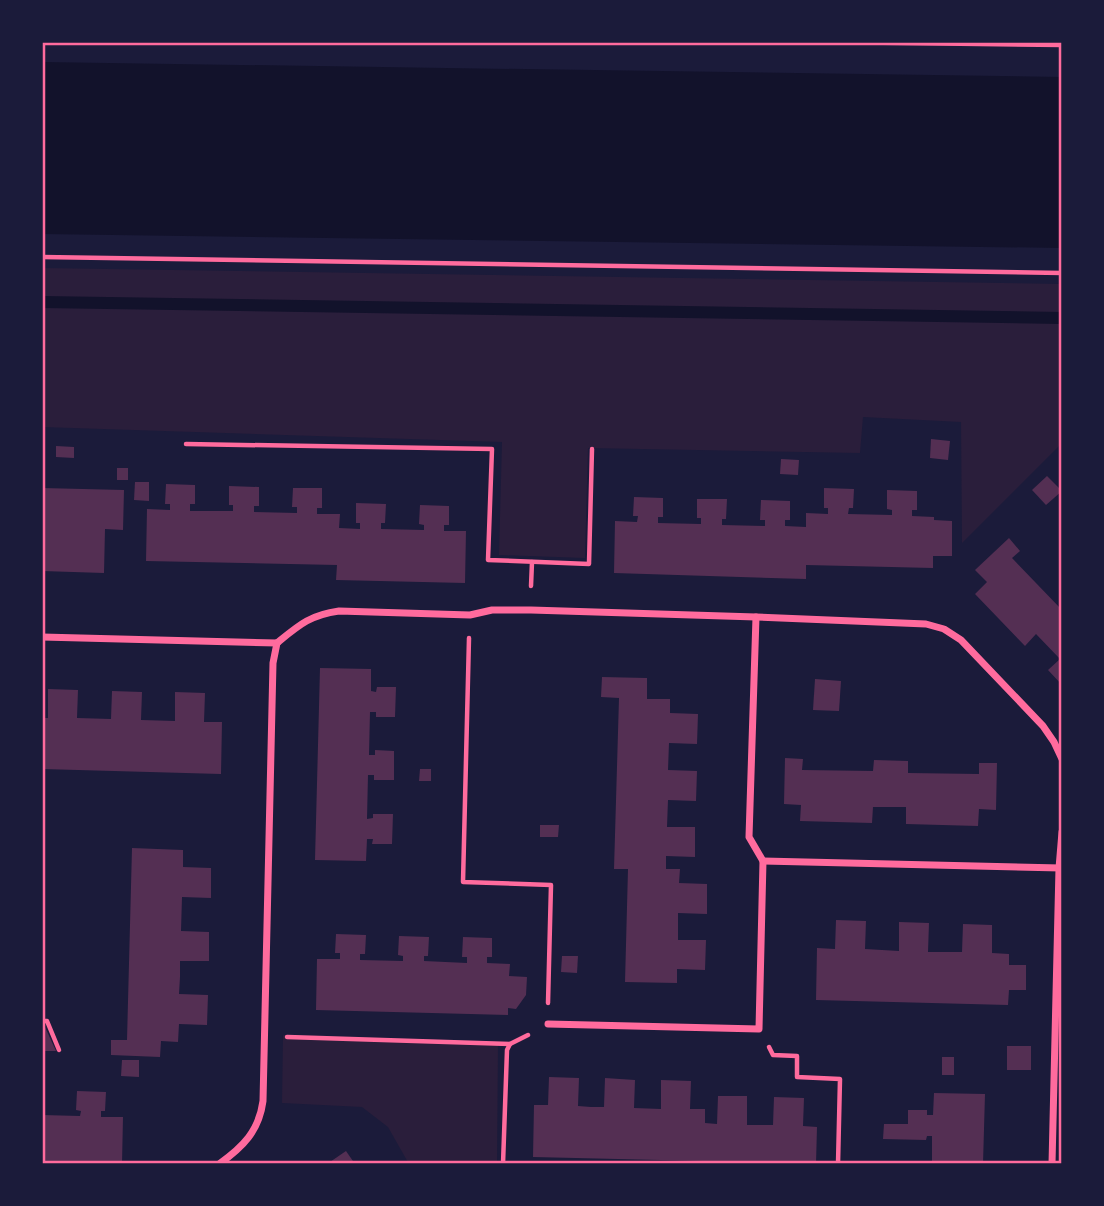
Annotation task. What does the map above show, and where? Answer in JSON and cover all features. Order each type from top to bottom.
[{"type":"street","points":[[219,1164],[235,1153],[252,1134],[261,1114],[264,1090],[273,663],[277,643],[299,625],[319,614],[339,611],[470,615],[492,610],[531,610],[926,624],[944,629],[961,640],[1043,726],[1062,759]]},
{"type":"street","points":[[548,1024],[759,1030],[763,861],[749,837],[756,617]]},
{"type":"street","points":[[42,637],[277,643]]},
{"type":"street","points":[[1052,1164],[1062,832]]},
{"type":"street","points":[[763,861],[1060,868]]},
{"type":"path","points":[[825,42],[1062,45]]},
{"type":"path","points":[[42,257],[1062,273]]},
{"type":"path","points":[[187,444],[492,449],[488,560],[589,564],[592,449]]},
{"type":"path","points":[[265,1037],[510,1044],[548,1024],[551,885],[463,882],[470,615]]},
{"type":"path","points":[[42,1021],[47,1021],[60,1050]]},
{"type":"path","points":[[759,1030],[773,1055],[797,1056],[797,1077],[840,1079],[838,1164]]},
{"type":"path","points":[[503,1164],[507,1050],[510,1044]]},
{"type":"shaded area","points":[[42,62],[1062,77],[1062,248],[42,234]]},
{"type":"shaded area","points":[[42,268],[1062,284],[1062,443],[962,543],[961,422],[863,417],[860,453],[588,448],[585,558],[499,555],[502,442],[42,427]]},
{"type":"shaded area","points":[[283,1035],[498,1045],[497,1164],[409,1164],[388,1127],[362,1107],[282,1103]]},
{"type":"building","points":[[931,439],[950,441],[948,460],[930,458]]},
{"type":"building","points":[[56,446],[74,447],[74,458],[56,457]]},
{"type":"building","points":[[781,459],[799,460],[798,475],[780,474]]},
{"type":"building","points":[[117,468],[128,468],[128,480],[117,480]]},
{"type":"building","points":[[1047,476],[1062,491],[1046,505],[1032,490]]},
{"type":"building","points":[[135,482],[149,482],[149,501],[134,500]]},
{"type":"building","points":[[166,484],[195,485],[195,504],[190,504],[190,511],[233,511],[233,505],[229,505],[229,486],[259,487],[259,506],[254,506],[254,512],[297,513],[297,507],[292,507],[293,488],[322,488],[322,508],[317,508],[317,514],[340,514],[339,528],[360,529],[360,523],[356,523],[356,503],[386,504],[385,523],[381,523],[381,529],[424,530],[424,525],[419,524],[420,505],[449,506],[449,525],[444,525],[444,531],[466,531],[465,583],[336,580],[337,565],[146,561],[147,509],[170,510],[170,504],[165,504]]},
{"type":"building","points":[[42,488],[124,490],[123,530],[105,529],[104,573],[42,571]]},
{"type":"building","points":[[824,488],[854,489],[853,508],[849,508],[848,514],[892,515],[892,510],[887,509],[887,490],[917,491],[917,510],[912,510],[912,516],[952,521],[952,556],[933,556],[933,568],[806,565],[806,579],[614,573],[615,521],[637,522],[638,516],[633,516],[634,497],[663,498],[663,517],[658,517],[658,523],[701,524],[701,518],[697,518],[697,499],[727,499],[726,519],[722,519],[722,525],[765,526],[765,520],[760,520],[761,500],[790,501],[790,520],[785,520],[785,526],[806,527],[806,513],[828,514],[828,508],[824,508]]},
{"type":"building","points":[[1009,538],[1020,551],[1012,558],[1062,610],[1062,685],[1048,670],[1060,659],[1036,634],[1025,646],[975,594],[987,582],[975,570]]},
{"type":"building","points":[[320,668],[371,669],[371,691],[376,692],[377,687],[396,687],[395,717],[376,717],[376,712],[370,712],[369,755],[375,755],[375,750],[394,751],[394,780],[374,780],[374,775],[368,775],[367,819],[373,818],[373,814],[393,814],[392,844],[372,844],[373,839],[367,839],[366,861],[315,860]]},
{"type":"building","points":[[602,677],[647,678],[647,699],[670,699],[670,713],[698,714],[697,744],[669,743],[668,770],[697,771],[696,801],[668,800],[667,827],[695,827],[695,857],[666,856],[666,869],[680,869],[679,883],[707,884],[707,914],[678,913],[678,940],[706,940],[705,970],[677,969],[677,983],[625,982],[628,869],[614,869],[619,698],[601,697]]},
{"type":"building","points":[[815,679],[841,681],[839,711],[813,710]]},
{"type":"building","points":[[48,689],[78,690],[77,718],[111,719],[112,691],[142,692],[141,720],[175,721],[175,692],[205,693],[204,722],[222,722],[221,774],[42,769],[42,718],[48,718]]},
{"type":"building","points":[[785,758],[803,759],[802,770],[873,771],[874,760],[908,761],[908,773],[979,774],[979,763],[997,763],[996,810],[979,809],[978,826],[906,824],[906,807],[873,807],[872,823],[800,821],[801,805],[784,804]]},
{"type":"building","points":[[420,769],[431,769],[431,781],[419,781]]},
{"type":"building","points":[[540,825],[559,825],[558,837],[540,837]]},
{"type":"building","points":[[132,848],[183,850],[183,867],[211,868],[211,898],[182,897],[181,931],[209,932],[209,961],[180,961],[179,994],[208,995],[207,1025],[179,1024],[178,1042],[161,1041],[160,1057],[111,1055],[111,1040],[127,1040]]},
{"type":"building","points":[[836,920],[866,921],[865,949],[899,951],[899,922],[929,923],[928,952],[962,952],[963,924],[992,925],[992,953],[1009,954],[1009,965],[1026,965],[1026,990],[1009,990],[1008,1005],[816,1000],[817,948],[835,949]]},
{"type":"building","points":[[336,934],[366,935],[365,954],[360,954],[360,960],[403,961],[403,956],[398,955],[399,936],[429,937],[428,956],[424,956],[424,961],[467,963],[467,957],[462,957],[463,937],[492,938],[492,957],[487,957],[487,963],[510,964],[509,976],[527,977],[526,995],[516,1009],[508,1008],[508,1015],[316,1010],[317,959],[340,959],[340,953],[335,953]]},
{"type":"building","points":[[562,956],[578,956],[577,973],[561,972]]},
{"type":"building","points":[[42,1027],[45,1027],[56,1051],[42,1051]]},
{"type":"building","points":[[1007,1046],[1031,1046],[1031,1070],[1007,1070]]},
{"type":"building","points":[[942,1057],[954,1057],[954,1075],[942,1075]]},
{"type":"building","points":[[122,1060],[139,1060],[139,1077],[121,1076]]},
{"type":"building","points":[[549,1077],[579,1078],[578,1106],[591,1107],[604,1107],[605,1078],[635,1080],[634,1108],[661,1109],[661,1080],[691,1081],[690,1109],[705,1109],[705,1123],[717,1124],[718,1096],[747,1096],[747,1125],[773,1125],[774,1097],[804,1098],[803,1126],[817,1127],[816,1164],[702,1164],[702,1161],[533,1157],[534,1105],[548,1105]]},
{"type":"building","points":[[77,1091],[106,1092],[105,1111],[101,1111],[101,1117],[123,1117],[122,1164],[42,1164],[42,1115],[80,1116],[81,1111],[76,1110]]},
{"type":"building","points":[[934,1093],[985,1094],[983,1164],[932,1164],[932,1136],[927,1136],[926,1140],[883,1139],[884,1124],[908,1124],[908,1110],[927,1110],[927,1115],[933,1115]]},
{"type":"building","points":[[346,1151],[355,1164],[327,1164]]},
{"type":"waterway","points":[[42,302],[1062,318]]}]
